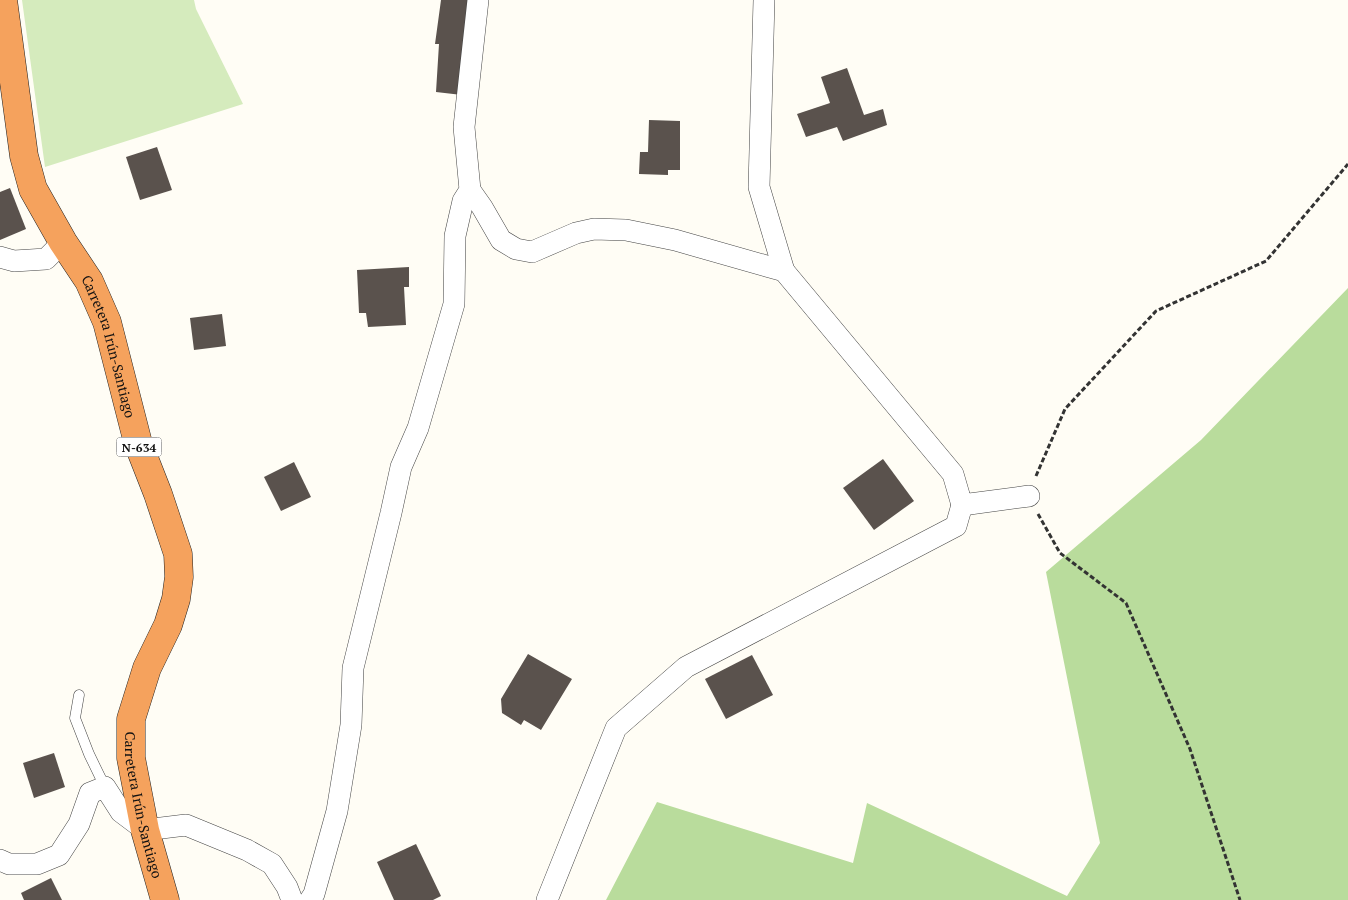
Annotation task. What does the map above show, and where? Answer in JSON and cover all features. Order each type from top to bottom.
[{"type":"highway","name":"Carretera Irún-Santiago","points":[[3,0],[24,156],[34,189],[63,242],[89,282],[107,322],[138,443],[158,494],[178,554],[179,577],[176,599],[168,625],[147,668],[131,719],[131,758],[145,830],[165,900]]},
{"type":"street","points":[[478,0],[464,127],[470,190],[501,240],[516,249],[532,252],[576,233],[594,230],[626,230],[675,240],[784,271]]},
{"type":"street","points":[[547,900],[616,728],[686,667],[956,526],[962,505],[953,474],[784,271],[760,187],[764,0]]},
{"type":"street","points":[[310,900],[314,894],[337,811],[351,725],[353,668],[401,467],[418,428],[454,304],[455,236],[463,201],[470,190]]},
{"type":"street","points":[[0,257],[14,261],[46,259],[63,242]]},
{"type":"street","points":[[962,505],[1029,496]]},
{"type":"street","points":[[0,860],[9,864],[37,864],[59,855],[79,824],[90,794],[105,787],[121,812],[145,830],[186,825],[247,850],[272,864],[287,887],[292,900]]},
{"type":"lane","points":[[79,695],[75,718],[105,787]]},
{"type":"path","points":[[1240,900],[1190,749],[1126,604],[1060,553],[1029,496],[1038,468],[1066,408],[1156,311],[1266,260],[1348,164]]},
{"type":"green space","points":[[22,0],[194,0],[196,9],[243,104],[45,167]]},
{"type":"green space","points":[[1348,288],[1348,900],[606,900],[657,802],[853,863],[867,803],[1067,896],[1100,843],[1046,572],[1201,440]]},
{"type":"building","points":[[441,0],[472,0],[462,95],[436,92],[439,44],[435,44]]},
{"type":"building","points":[[847,68],[864,115],[883,109],[887,125],[843,141],[837,127],[806,137],[797,114],[830,103],[821,77]]},
{"type":"building","points":[[649,120],[680,121],[680,170],[668,170],[668,175],[639,174],[640,152],[648,152]]},
{"type":"building","points":[[157,147],[172,190],[140,200],[126,157]]},
{"type":"building","points":[[10,188],[26,229],[0,240],[0,192]]},
{"type":"building","points":[[409,267],[409,287],[404,287],[406,325],[368,327],[366,313],[359,313],[357,270]]},
{"type":"building","points":[[222,314],[226,346],[194,350],[190,318]]},
{"type":"building","points":[[883,459],[914,501],[874,530],[843,488]]},
{"type":"building","points":[[294,462],[311,497],[281,511],[264,477]]},
{"type":"building","points":[[528,654],[572,679],[541,730],[524,720],[521,725],[502,713],[501,699]]},
{"type":"building","points":[[752,655],[773,695],[726,719],[705,679]]},
{"type":"building","points":[[54,753],[65,787],[34,798],[23,763]]},
{"type":"building","points":[[416,844],[441,896],[433,900],[394,900],[377,862]]},
{"type":"building","points":[[51,878],[62,900],[24,900],[21,893]]}]
